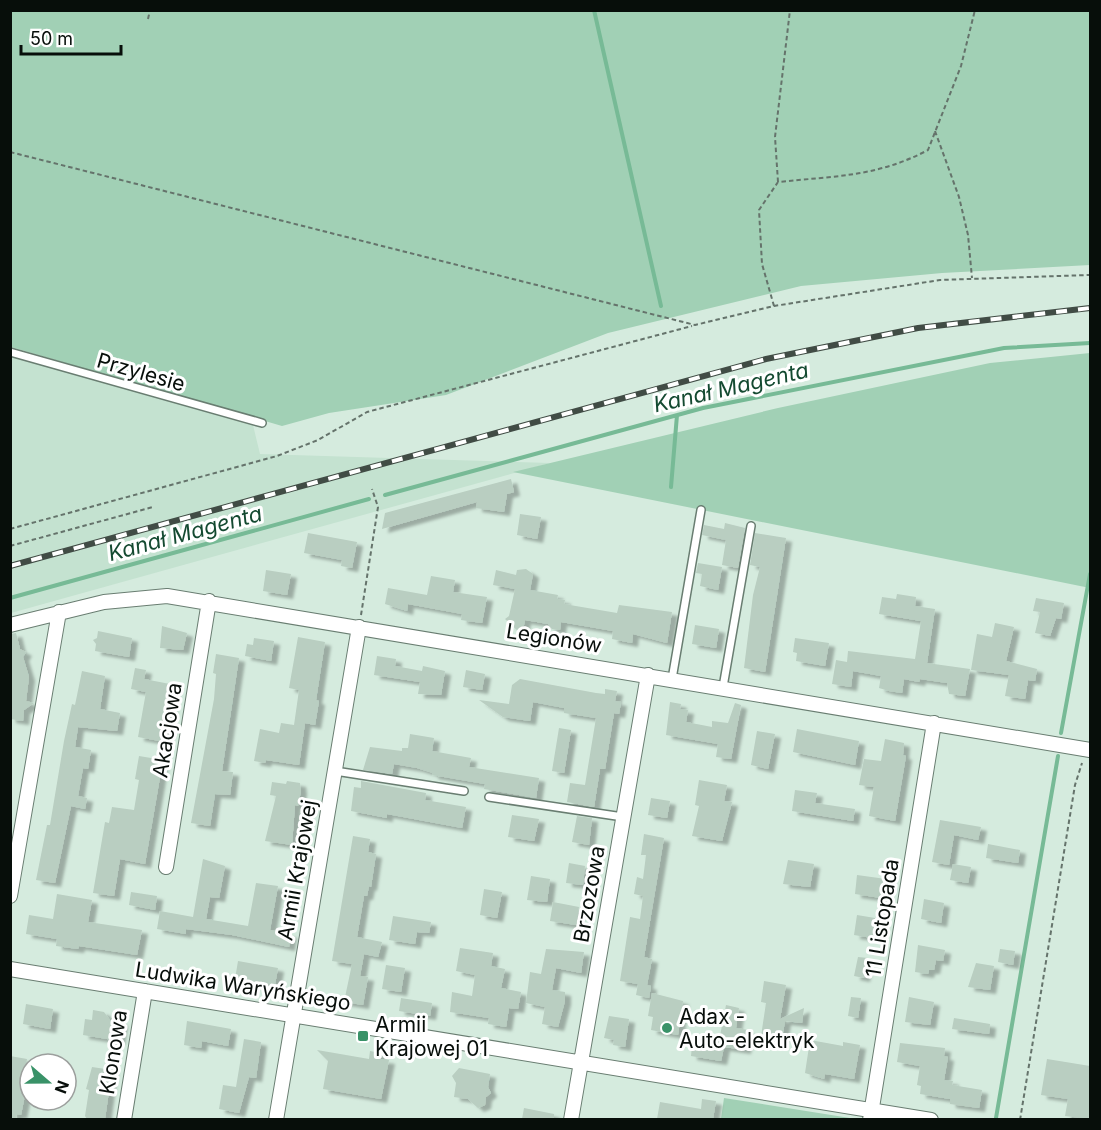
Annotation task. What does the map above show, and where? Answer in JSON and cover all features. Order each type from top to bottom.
[{"type":"street","name":"Legionów","points":[[10,625],[104,602],[167,596],[209,601],[1089,749]]},
{"type":"street","name":"Akacjowa","points":[[165,867],[209,601]]},
{"type":"street","points":[[10,896],[17,806],[59,612]]},
{"type":"street","name":"Armii Krajowej","points":[[276,1119],[359,627]]},
{"type":"street","name":"Brzozowa","points":[[571,1119],[648,675]]},
{"type":"street","name":"11 Listopada","points":[[871,1115],[934,723]]},
{"type":"street","name":"Ludwika Waryńskiego","points":[[10,969],[581,1063],[871,1115],[931,1119]]},
{"type":"street","name":"Klonowa","points":[[124,1119],[145,991]]},
{"type":"lane","name":"Przylesie","points":[[10,352],[262,423]]},
{"type":"lane","points":[[672,679],[701,510]]},
{"type":"lane","points":[[723,687],[751,526]]},
{"type":"lane","points":[[335,771],[464,791]]},
{"type":"lane","points":[[489,797],[623,818]]},
{"type":"path","points":[[148,19],[150,10]]},
{"type":"path","points":[[774,306],[762,264],[759,210],[778,182],[775,137],[790,10]]},
{"type":"path","points":[[778,182],[863,175],[907,161],[928,150],[961,66],[975,10]]},
{"type":"path","points":[[935,132],[959,197],[968,235],[972,278]]},
{"type":"path","points":[[10,152],[695,325]]},
{"type":"path","points":[[10,529],[277,456],[318,440],[367,412],[774,306],[940,280],[1090,275]]},
{"type":"path","points":[[359,627],[378,507],[372,489]]},
{"type":"path","points":[[10,546],[153,507]]},
{"type":"path","points":[[1020,1119],[1075,785],[1089,749]]},
{"type":"shaded area","points":[[10,11],[1090,11],[1090,265],[942,273],[801,286],[608,333],[446,395],[329,413],[282,426],[11,347]]},
{"type":"shaded area","points":[[1090,353],[1090,588],[513,472],[778,408],[990,363]]},
{"type":"shaded area","points":[[11,355],[253,425],[260,454],[550,463],[11,613]]},
{"type":"shaded area","points":[[724,1098],[850,1118],[853,1119],[721,1119]]},
{"type":"building","points":[[511,479],[514,492],[507,494],[504,512],[476,508],[477,502],[382,529],[385,513]]},
{"type":"building","points":[[520,514],[541,517],[537,539],[517,535]]},
{"type":"building","points":[[725,523],[745,528],[738,568],[722,565],[726,540],[702,535],[704,525],[724,529]]},
{"type":"building","points":[[308,533],[357,542],[352,568],[341,566],[342,560],[304,553]]},
{"type":"building","points":[[755,533],[786,538],[765,672],[744,668],[753,595],[760,567],[750,565]]},
{"type":"building","points":[[698,563],[722,567],[718,590],[700,586],[702,574],[696,573]]},
{"type":"building","points":[[526,569],[533,574],[530,590],[558,595],[557,599],[565,600],[564,604],[617,613],[619,605],[672,612],[667,643],[633,634],[632,643],[612,639],[613,631],[561,622],[560,630],[552,629],[548,624],[525,620],[524,625],[518,631],[505,619],[509,616],[515,589],[493,585],[496,570],[516,575],[517,570]]},
{"type":"building","points":[[266,570],[291,574],[287,595],[263,591]]},
{"type":"building","points":[[431,576],[455,580],[453,592],[487,597],[482,623],[461,620],[462,614],[408,604],[407,611],[385,604],[388,588],[427,595]]},
{"type":"building","points":[[897,594],[916,597],[915,606],[935,609],[927,663],[970,669],[965,696],[949,694],[947,683],[920,679],[919,682],[904,679],[902,693],[889,691],[879,688],[881,676],[853,671],[851,687],[832,684],[836,660],[847,662],[848,651],[915,659],[921,621],[879,614],[882,597],[896,599]]},
{"type":"building","points":[[1036,598],[1064,603],[1061,619],[1056,618],[1050,636],[1035,633],[1040,612],[1033,611]]},
{"type":"building","points":[[995,623],[1014,627],[1006,661],[1037,669],[1035,681],[1028,680],[1025,699],[1005,696],[1009,675],[971,670],[977,634],[992,637]]},
{"type":"building","points":[[695,625],[719,629],[716,648],[692,644]]},
{"type":"building","points":[[162,626],[187,633],[183,650],[160,648]]},
{"type":"building","points":[[98,631],[132,638],[129,657],[95,651],[96,644],[93,640],[97,638]]},
{"type":"building","points":[[16,633],[20,649],[26,652],[23,657],[29,677],[26,701],[34,703],[24,710],[23,721],[10,719],[10,634]]},
{"type":"building","points":[[298,637],[325,642],[316,700],[319,701],[315,725],[305,723],[299,765],[266,760],[265,763],[254,761],[260,729],[279,733],[281,723],[294,725],[299,690],[289,688]]},
{"type":"building","points":[[254,638],[274,641],[271,661],[245,656],[247,644],[253,645]]},
{"type":"building","points":[[795,638],[829,643],[825,666],[796,661],[797,653],[793,652]]},
{"type":"building","points":[[216,654],[239,658],[222,771],[233,772],[230,795],[215,794],[210,826],[191,823],[214,699],[216,674],[213,673]]},
{"type":"building","points":[[377,656],[396,659],[395,666],[422,671],[423,666],[445,671],[441,695],[418,694],[420,682],[374,675]]},
{"type":"building","points":[[135,668],[146,670],[144,679],[175,685],[165,742],[138,737],[146,692],[131,689]]},
{"type":"building","points":[[466,670],[485,674],[482,690],[463,687]]},
{"type":"building","points":[[82,671],[105,676],[100,709],[120,713],[117,731],[78,727],[75,747],[91,750],[88,769],[83,768],[78,796],[87,798],[85,809],[71,806],[55,883],[36,880],[47,825],[50,825],[72,704],[75,705]]},
{"type":"building","points":[[520,679],[596,693],[605,694],[605,689],[617,691],[615,701],[621,702],[619,714],[614,713],[605,769],[600,769],[594,807],[567,802],[570,783],[585,785],[596,718],[564,713],[564,708],[533,702],[530,721],[503,717],[479,700],[509,704],[512,685]]},
{"type":"building","points":[[670,702],[681,704],[680,709],[688,710],[686,722],[712,727],[712,721],[728,723],[735,703],[741,705],[731,759],[716,757],[718,744],[666,735]]},
{"type":"building","points":[[559,728],[571,730],[564,773],[552,771]]},
{"type":"building","points":[[797,729],[859,741],[855,765],[793,752]]},
{"type":"building","points":[[757,731],[775,734],[768,769],[751,765]]},
{"type":"building","points":[[410,734],[434,738],[432,751],[471,758],[469,767],[539,778],[536,798],[484,789],[485,784],[432,775],[433,773],[417,768],[394,764],[392,774],[363,770],[370,747],[402,751],[402,748],[408,748]]},
{"type":"building","points":[[885,739],[904,743],[903,755],[906,756],[895,821],[869,816],[874,787],[859,785],[864,759],[881,761]]},
{"type":"building","points":[[139,756],[163,760],[145,864],[120,859],[114,896],[93,893],[105,822],[109,823],[112,807],[134,810],[139,780],[135,779]]},
{"type":"building","points":[[699,780],[727,785],[724,801],[732,802],[722,841],[692,836],[699,806],[695,805]]},
{"type":"building","points":[[287,781],[300,783],[301,791],[298,806],[295,805],[292,845],[265,841],[276,796],[270,795],[272,782],[286,784]]},
{"type":"building","points":[[361,781],[426,793],[425,800],[466,807],[462,828],[387,814],[387,818],[351,811],[354,787],[361,788]]},
{"type":"building","points":[[795,790],[817,793],[815,803],[855,809],[853,821],[792,811]]},
{"type":"building","points":[[651,798],[670,801],[667,818],[648,815]]},
{"type":"building","points":[[512,815],[539,819],[534,841],[508,837]]},
{"type":"building","points":[[577,816],[592,818],[589,845],[572,842]]},
{"type":"building","points":[[940,820],[981,827],[978,840],[954,835],[949,865],[932,862]]},
{"type":"building","points":[[644,834],[664,838],[644,957],[652,959],[647,985],[651,986],[649,998],[636,995],[638,984],[620,981],[630,917],[640,919],[643,896],[634,894],[637,877],[643,879],[646,855],[641,855]]},
{"type":"building","points":[[353,836],[370,839],[368,852],[376,854],[371,887],[369,886],[367,896],[364,896],[357,937],[382,942],[378,957],[364,954],[360,976],[368,977],[363,1005],[344,1002],[352,964],[332,961]]},
{"type":"building","points":[[988,844],[1020,850],[1018,863],[986,858]]},
{"type":"building","points":[[203,859],[225,866],[219,898],[210,897],[206,919],[248,926],[256,883],[278,886],[270,930],[291,934],[289,947],[232,935],[186,929],[186,934],[157,929],[160,911],[193,917]]},
{"type":"building","points":[[788,860],[814,864],[810,887],[783,884]]},
{"type":"building","points":[[569,863],[585,866],[583,885],[566,883]]},
{"type":"building","points":[[953,864],[971,867],[968,883],[950,880]]},
{"type":"building","points":[[857,875],[886,879],[881,898],[855,894]]},
{"type":"building","points":[[531,876],[550,879],[547,902],[527,900]]},
{"type":"building","points":[[484,889],[502,892],[497,918],[480,915]]},
{"type":"building","points":[[131,892],[157,896],[155,910],[129,905]]},
{"type":"building","points":[[57,894],[92,900],[88,922],[142,930],[137,955],[79,946],[78,949],[56,946],[57,939],[26,934],[29,915],[53,919]]},
{"type":"building","points":[[924,899],[944,903],[941,923],[921,919]]},
{"type":"building","points":[[553,902],[579,907],[576,925],[550,921]]},
{"type":"building","points":[[857,915],[875,918],[872,938],[854,935]]},
{"type":"building","points":[[393,916],[431,922],[429,933],[417,932],[415,944],[389,940]]},
{"type":"building","points":[[918,945],[945,950],[943,961],[936,960],[934,970],[929,970],[928,974],[915,972]]},
{"type":"building","points":[[460,948],[493,953],[491,966],[505,969],[501,988],[521,992],[518,1009],[509,1008],[506,1027],[488,1024],[489,1018],[450,1012],[452,992],[472,996],[475,975],[456,971]]},
{"type":"building","points":[[546,949],[584,952],[581,973],[556,968],[552,990],[565,992],[558,1027],[542,1024],[545,1007],[526,1003],[530,972],[541,974]]},
{"type":"building","points":[[1000,949],[1015,951],[1013,965],[998,962]]},
{"type":"building","points":[[858,957],[868,958],[864,978],[854,976]]},
{"type":"building","points":[[238,961],[278,968],[275,985],[268,984],[259,989],[253,981],[235,979]]},
{"type":"building","points":[[976,963],[994,966],[990,990],[968,987]]},
{"type":"building","points":[[386,965],[405,968],[401,992],[382,989]]},
{"type":"building","points":[[764,981],[786,985],[780,1019],[804,1008],[802,1023],[785,1021],[782,1039],[761,1036],[766,1003],[761,1002]]},
{"type":"building","points":[[652,993],[683,1001],[678,1035],[651,1030],[653,1017],[648,1016]]},
{"type":"building","points":[[851,997],[861,998],[858,1018],[848,1016]]},
{"type":"building","points":[[909,997],[934,1002],[930,1025],[905,1022]]},
{"type":"building","points":[[401,998],[432,1003],[430,1016],[399,1011]]},
{"type":"building","points":[[26,1004],[53,1009],[50,1029],[23,1024]]},
{"type":"building","points":[[726,1005],[739,1008],[736,1028],[748,1030],[745,1050],[724,1047],[721,1061],[691,1056],[693,1036],[708,1033],[720,1036]]},
{"type":"building","points":[[93,1010],[104,1012],[110,1020],[122,1022],[119,1041],[83,1035],[85,1019],[92,1020]]},
{"type":"building","points":[[609,1016],[629,1019],[625,1047],[613,1045],[614,1040],[604,1038]]},
{"type":"building","points":[[954,1018],[990,1024],[989,1034],[952,1029]]},
{"type":"building","points":[[187,1021],[231,1029],[228,1046],[202,1041],[201,1048],[184,1045]]},
{"type":"building","points":[[244,1039],[261,1042],[256,1078],[249,1077],[239,1113],[219,1109],[223,1085],[236,1087]]},
{"type":"building","points":[[810,1040],[843,1046],[843,1042],[860,1045],[854,1079],[825,1074],[824,1079],[805,1073]]},
{"type":"building","points":[[900,1043],[945,1048],[944,1056],[948,1057],[944,1080],[953,1081],[952,1085],[982,1090],[979,1108],[950,1104],[950,1099],[920,1094],[921,1086],[917,1085],[920,1066],[897,1062]]},
{"type":"building","points":[[317,1050],[369,1059],[370,1051],[381,1053],[380,1059],[389,1060],[381,1099],[323,1089],[328,1061]]},
{"type":"building","points":[[10,1056],[18,1057],[18,1112],[22,1112],[21,1115],[17,1114],[16,1119],[10,1119]]},
{"type":"building","points":[[1047,1059],[1090,1066],[1090,1119],[1065,1116],[1068,1099],[1041,1095]]},
{"type":"building","points":[[92,1067],[112,1070],[105,1119],[87,1119],[85,1116],[89,1090],[86,1089]]},
{"type":"building","points":[[459,1068],[490,1074],[488,1087],[491,1093],[486,1097],[485,1105],[478,1108],[468,1099],[454,1097],[456,1083],[452,1076]]},
{"type":"building","points":[[702,1099],[716,1101],[713,1119],[657,1119],[660,1102],[701,1109]]},
{"type":"building","points":[[524,1108],[554,1114],[554,1119],[522,1119]]},
{"type":"waterway","points":[[594,10],[661,306]]},
{"type":"waterway","name":"Kanał Magenta","points":[[385,495],[703,408],[1004,348],[1090,343]]},
{"type":"waterway","points":[[671,487],[677,415]]},
{"type":"waterway","name":"Kanał Magenta","points":[[10,598],[369,499]]},
{"type":"waterway","points":[[1061,733],[1090,574]]},
{"type":"waterway","points":[[996,1118],[1058,756]]},
{"type":"railway","points":[[10,566],[766,359],[918,328],[1090,308]]},
{"type":"place","name":"Adax - Auto-elektryk","points":[[667,1028]]},
{"type":"place","name":"Armii Krajowej 01","points":[[363,1036]]}]
